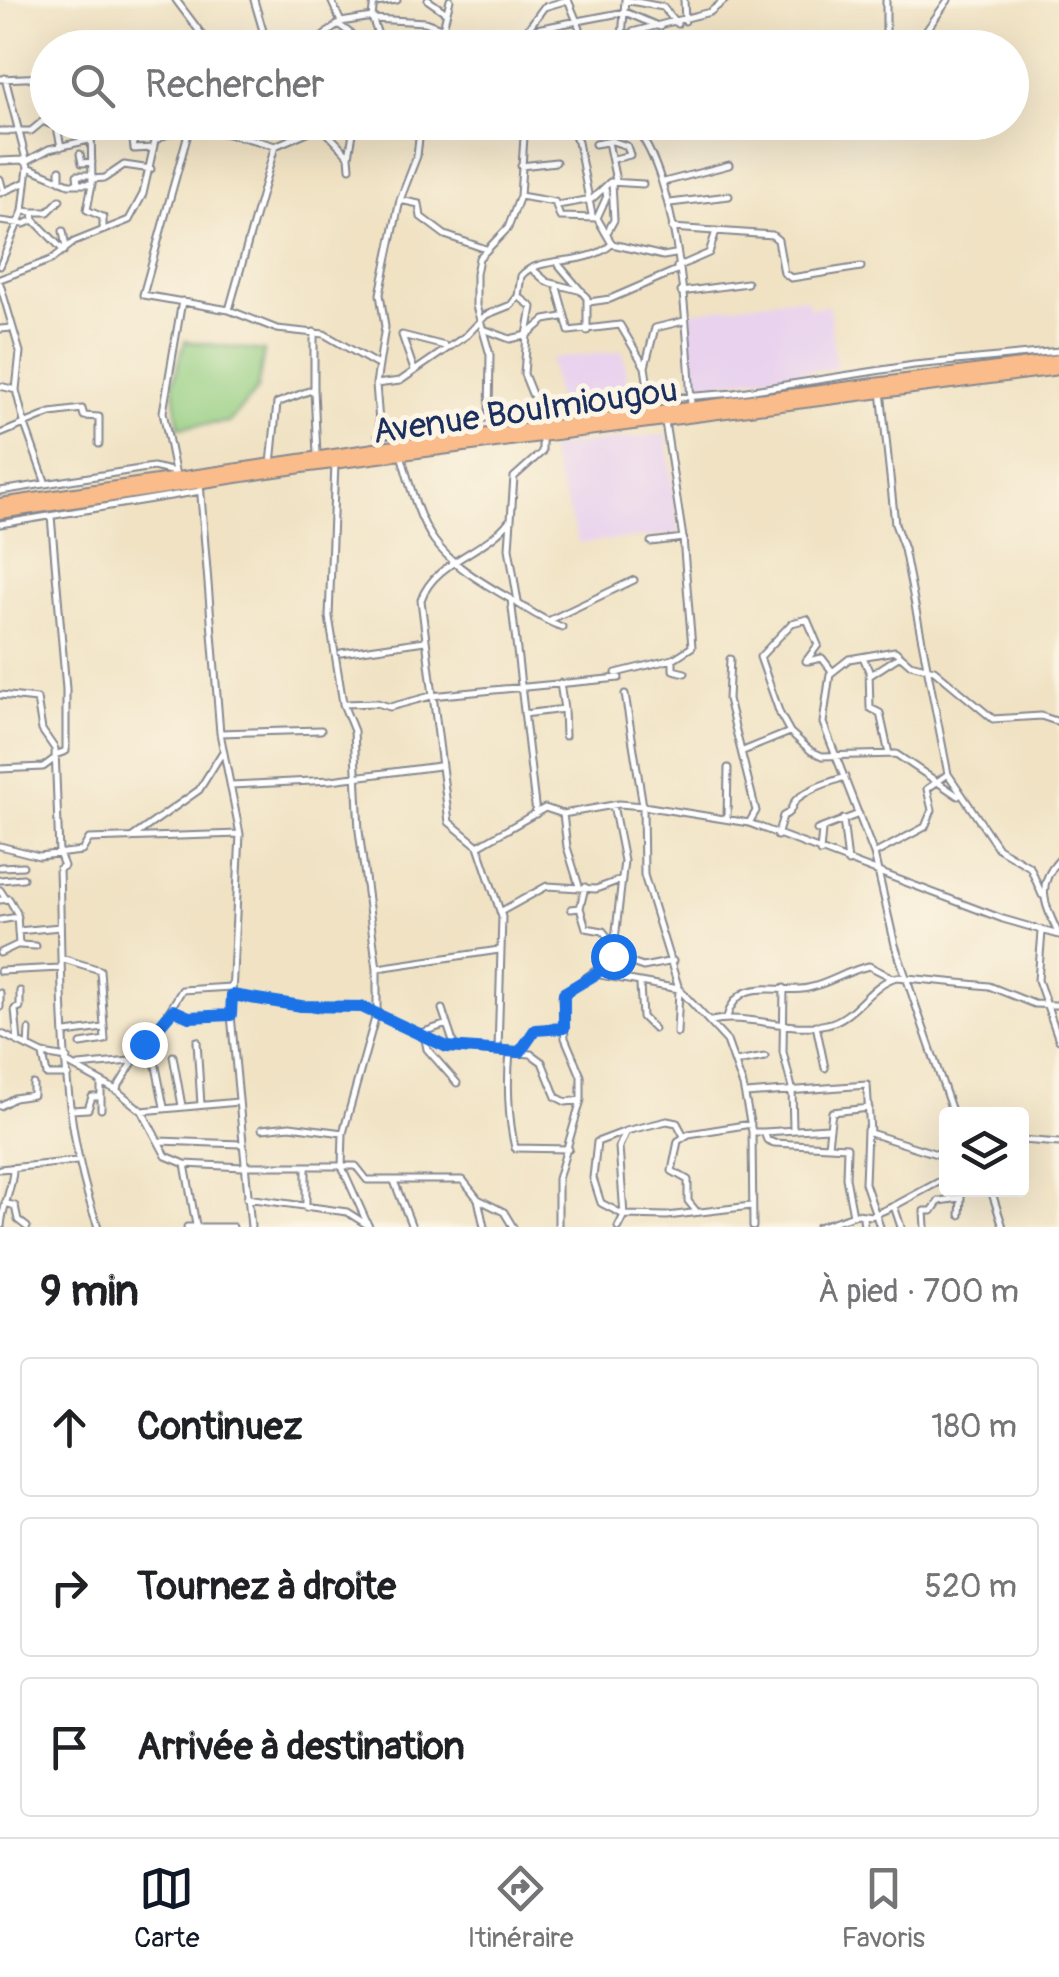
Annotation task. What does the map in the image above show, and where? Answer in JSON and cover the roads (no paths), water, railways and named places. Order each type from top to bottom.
[{"type":"highway","name":"Avenue Boulmiougou","points":[[0,513],[1059,360]]},
{"type":"highway","name":"Avenue Boulmiougou","points":[[0,504],[176,475],[200,483],[380,442],[691,400],[1059,369]]},
{"type":"street","points":[[176,0],[198,30]]},
{"type":"street","points":[[254,0],[263,30]]},
{"type":"street","points":[[331,0],[340,23],[348,30]]},
{"type":"street","points":[[377,30],[372,18],[374,2],[397,0]]},
{"type":"street","points":[[428,0],[445,12]]},
{"type":"street","points":[[331,30],[340,23],[372,18],[425,22],[441,28],[450,0]]},
{"type":"street","points":[[527,30],[544,7],[568,0],[580,30]]},
{"type":"street","points":[[622,30],[625,0],[663,7],[677,24]]},
{"type":"street","points":[[684,0],[684,20]]},
{"type":"street","points":[[644,30],[677,24],[717,9],[724,0]]},
{"type":"street","points":[[886,0],[886,30]]},
{"type":"street","points":[[926,30],[946,1]]},
{"type":"street","points":[[534,30],[622,13],[660,26]]},
{"type":"street","points":[[0,266],[13,242],[26,182],[22,133],[2,79],[30,77]]},
{"type":"street","points":[[0,131],[30,131]]},
{"type":"street","points":[[60,140],[62,147]]},
{"type":"street","points":[[26,163],[88,140],[92,179],[87,211],[103,217],[103,230]]},
{"type":"street","points":[[131,140],[137,165]]},
{"type":"street","points":[[46,484],[16,390],[20,352],[0,281],[136,214],[151,169],[153,148],[160,140]]},
{"type":"street","points":[[186,140],[143,292],[230,310],[277,329],[330,336],[350,352],[376,364]]},
{"type":"street","points":[[243,140],[275,146],[289,140]]},
{"type":"street","points":[[333,140],[349,156]]},
{"type":"street","points":[[350,168],[352,140]]},
{"type":"street","points":[[418,140],[417,156],[400,200],[380,294],[384,331],[376,364],[380,442],[489,416],[545,408],[650,399],[691,400],[1059,351]]},
{"type":"street","points":[[489,416],[490,355],[480,320],[476,274],[479,258],[508,228],[520,196],[524,140]]},
{"type":"street","points":[[577,140],[588,200],[612,244]]},
{"type":"street","points":[[643,140],[670,203],[691,400]]},
{"type":"street","points":[[608,142],[614,158],[614,220],[608,231]]},
{"type":"street","points":[[595,144],[608,142],[628,147],[629,156],[614,158]]},
{"type":"street","points":[[230,310],[275,146]]},
{"type":"street","points":[[134,149],[153,148]]},
{"type":"street","points":[[80,154],[83,163],[92,162]]},
{"type":"street","points":[[0,161],[26,163],[60,181],[78,184],[107,178],[124,165],[151,169]]},
{"type":"street","points":[[521,166],[556,162]]},
{"type":"street","points":[[664,182],[729,165]]},
{"type":"street","points":[[60,170],[60,181]]},
{"type":"street","points":[[0,179],[2,192],[25,190]]},
{"type":"street","points":[[520,196],[558,205],[588,200],[614,181],[643,184]]},
{"type":"street","points":[[17,188],[17,183],[26,182]]},
{"type":"street","points":[[595,217],[607,196],[604,188]]},
{"type":"street","points":[[670,203],[729,196]]},
{"type":"street","points":[[0,221],[15,222],[48,212],[60,200]]},
{"type":"street","points":[[400,200],[419,204],[421,216],[445,235],[486,249]]},
{"type":"street","points":[[558,205],[560,216],[595,217]]},
{"type":"street","points":[[22,211],[34,216],[65,250]]},
{"type":"street","points":[[672,228],[776,236],[784,273],[791,278],[861,267]]},
{"type":"street","points":[[63,231],[65,250]]},
{"type":"street","points":[[588,302],[610,299],[709,254],[716,231]]},
{"type":"street","points":[[376,384],[396,382],[480,320],[511,305],[518,296],[521,276],[530,268],[587,259],[612,244],[663,256],[675,254]]},
{"type":"street","points":[[558,264],[585,293],[587,331]]},
{"type":"street","points":[[530,268],[556,284],[585,293]]},
{"type":"street","points":[[680,292],[747,283]]},
{"type":"street","points":[[556,284],[571,333],[620,325],[645,367],[650,399]]},
{"type":"street","points":[[518,296],[532,307],[524,374],[532,394],[545,408]]},
{"type":"street","points":[[176,475],[162,412],[182,301]]},
{"type":"street","points":[[484,330],[510,339],[527,335],[544,320],[563,317]]},
{"type":"street","points":[[645,367],[656,326],[684,321]]},
{"type":"street","points":[[0,330],[12,328]]},
{"type":"street","points":[[384,331],[448,347]]},
{"type":"street","points":[[314,332],[317,457]]},
{"type":"street","points":[[402,335],[414,370]]},
{"type":"street","points":[[0,386],[16,390]]},
{"type":"street","points":[[880,387],[895,524],[948,774],[960,798],[998,848],[1020,858],[1030,868],[1059,935]]},
{"type":"street","points":[[271,464],[277,403],[314,388]]},
{"type":"street","points":[[0,434],[24,422],[82,409],[85,416],[99,417],[100,444]]},
{"type":"street","points":[[343,704],[377,702],[390,707],[432,696],[618,675],[673,659],[692,647],[683,538],[664,419]]},
{"type":"street","points":[[518,604],[508,521],[514,478],[542,452],[541,436]]},
{"type":"street","points":[[401,454],[422,522],[454,563],[547,622],[562,626]]},
{"type":"street","points":[[335,463],[329,617],[343,704],[354,730],[355,776],[378,968],[377,1012],[343,1133],[342,1167],[370,1227]]},
{"type":"street","points":[[0,491],[153,467],[176,475]]},
{"type":"street","points":[[0,524],[200,483],[220,733],[240,834],[231,1015],[250,1227]]},
{"type":"street","points":[[0,769],[43,767],[66,751],[66,689],[51,516]]},
{"type":"street","points":[[498,1050],[500,912],[478,846],[449,822],[439,766],[422,594],[508,521]]},
{"type":"street","points":[[650,542],[683,538]]},
{"type":"street","points":[[547,622],[634,580]]},
{"type":"street","points":[[511,599],[536,814]]},
{"type":"street","points":[[832,671],[822,658],[806,661],[818,645],[807,619],[792,623],[768,644],[760,657],[764,678],[790,732],[816,754],[890,754],[960,798]]},
{"type":"street","points":[[341,654],[425,641]]},
{"type":"street","points":[[951,1107],[894,946],[874,854],[822,717],[832,671],[849,660],[896,651],[928,669],[993,719],[1041,716],[1059,722]]},
{"type":"street","points":[[870,676],[900,656]]},
{"type":"street","points":[[863,657],[870,676],[870,708],[880,713],[890,754]]},
{"type":"street","points":[[673,659],[675,672],[685,673]]},
{"type":"street","points":[[730,659],[728,699],[756,810],[749,822]]},
{"type":"street","points":[[560,682],[565,736]]},
{"type":"street","points":[[625,694],[643,806],[644,875],[679,989],[677,1033]]},
{"type":"street","points":[[0,695],[37,700],[42,730],[54,744],[59,778],[59,853],[64,866],[59,868],[61,968],[71,1110],[76,1161],[98,1227]]},
{"type":"street","points":[[524,714],[564,710]]},
{"type":"street","points":[[220,733],[320,730]]},
{"type":"street","points":[[743,751],[790,732]]},
{"type":"street","points":[[131,838],[199,790],[224,750]]},
{"type":"street","points":[[230,785],[439,766]]},
{"type":"street","points":[[727,818],[728,768]]},
{"type":"street","points":[[874,854],[925,827],[932,810],[927,789],[934,780],[948,774]]},
{"type":"street","points":[[777,836],[783,816],[792,811],[799,797],[810,794],[818,784],[845,777]]},
{"type":"street","points":[[558,1227],[558,1179],[581,1100],[581,1076],[564,1028],[564,993],[596,974],[613,956],[622,834],[613,805]]},
{"type":"street","points":[[478,846],[551,808],[564,814],[613,805],[643,806],[727,818],[749,822],[820,852],[1059,935]]},
{"type":"street","points":[[564,814],[567,847],[582,887],[580,908],[586,928],[604,931],[615,946]]},
{"type":"street","points":[[820,852],[819,829],[860,814]]},
{"type":"street","points":[[843,819],[848,862]]},
{"type":"street","points":[[0,846],[39,856],[82,851],[88,839],[240,834]]},
{"type":"street","points":[[1042,895],[1045,877],[1059,860]]},
{"type":"street","points":[[23,866],[0,867],[1,880],[23,878]]},
{"type":"street","points":[[500,912],[547,886],[596,889],[620,880]]},
{"type":"street","points":[[0,890],[3,899],[12,901],[18,917],[19,944]]},
{"type":"street","points":[[571,909],[580,908]]},
{"type":"street","points":[[0,920],[18,917]]},
{"type":"street","points":[[18,932],[60,926]]},
{"type":"street","points":[[1042,932],[1038,980],[1059,1040]]},
{"type":"street","points":[[0,953],[19,944],[36,946]]},
{"type":"street","points":[[378,968],[499,950]]},
{"type":"street","points":[[613,956],[643,967],[673,961]]},
{"type":"street","points":[[61,958],[100,970],[104,1040],[82,1044]]},
{"type":"street","points":[[727,1018],[731,1004],[751,988],[806,989],[869,966],[893,978],[988,986],[1059,1005]]},
{"type":"street","points":[[0,971],[61,968]]},
{"type":"street","points":[[596,974],[679,989],[728,1041],[751,1124],[753,1227]]},
{"type":"street","points":[[710,1021],[727,1018],[816,1026],[834,1022],[856,1010],[893,978]]},
{"type":"street","points":[[640,985],[642,1017],[654,1029]]},
{"type":"street","points":[[116,1090],[130,1061],[173,1010],[185,989],[232,987]]},
{"type":"street","points":[[784,988],[783,1052],[792,1088],[793,1129]]},
{"type":"street","points":[[18,1042],[14,1009],[20,1007],[20,991]]},
{"type":"street","points":[[0,993],[0,1007]]},
{"type":"street","points":[[232,995],[301,1006],[344,1004],[377,1012],[421,1037],[455,1048],[520,1052],[542,1062],[560,1100],[581,1100]]},
{"type":"street","points":[[442,1009],[455,1048]]},
{"type":"street","points":[[173,1010],[189,1017],[231,1015]]},
{"type":"street","points":[[146,1024],[164,1107]]},
{"type":"street","points":[[421,1037],[448,1024]]},
{"type":"street","points":[[816,1026],[825,1068]]},
{"type":"street","points":[[66,1033],[102,1028]]},
{"type":"street","points":[[520,1052],[535,1030],[564,1028]]},
{"type":"street","points":[[28,1030],[28,1047]]},
{"type":"street","points":[[0,1033],[43,1054],[67,1060],[116,1090],[142,1111],[166,1156],[185,1164],[356,1166],[367,1180],[466,1180],[478,1199],[484,1227]]},
{"type":"street","points":[[421,1037],[457,1084]]},
{"type":"street","points":[[197,1041],[201,1105]]},
{"type":"street","points":[[510,1052],[506,1078],[511,1088],[515,1148],[569,1148]]},
{"type":"street","points":[[43,1054],[48,1076],[68,1076]]},
{"type":"street","points":[[174,1056],[182,1106]]},
{"type":"street","points":[[736,1062],[765,1057]]},
{"type":"street","points":[[76,1066],[130,1061]]},
{"type":"street","points":[[0,1106],[33,1094],[33,1084]]},
{"type":"street","points":[[101,1084],[101,1109]]},
{"type":"street","points":[[744,1094],[867,1085],[865,1183],[880,1227]]},
{"type":"street","points":[[71,1110],[88,1109],[92,1097],[100,1097]]},
{"type":"street","points":[[142,1111],[238,1102]]},
{"type":"street","points":[[828,1145],[834,1111],[869,1108]]},
{"type":"street","points":[[684,1136],[677,1123],[667,1121],[597,1142],[593,1178],[601,1203],[624,1216],[751,1206]]},
{"type":"street","points":[[684,1136],[751,1124]]},
{"type":"street","points":[[262,1128],[290,1126],[343,1133]]},
{"type":"street","points":[[752,1132],[828,1128]]},
{"type":"street","points":[[867,1129],[876,1138],[939,1155]]},
{"type":"street","points":[[618,1227],[624,1216],[619,1147],[626,1131]]},
{"type":"street","points":[[764,1132],[766,1140],[774,1143],[847,1147],[846,1178],[853,1215]]},
{"type":"street","points":[[684,1136],[671,1166],[688,1180],[688,1200],[696,1212]]},
{"type":"street","points":[[159,1141],[242,1144]]},
{"type":"street","points":[[1029,1141],[1059,1144]]},
{"type":"street","points":[[0,1169],[76,1161]]},
{"type":"street","points":[[185,1164],[196,1225]]},
{"type":"street","points":[[306,1167],[306,1208]]},
{"type":"street","points":[[1,1225],[13,1168]]},
{"type":"street","points":[[394,1181],[412,1227]]},
{"type":"street","points":[[818,1227],[894,1206],[939,1182]]},
{"type":"street","points":[[925,1227],[924,1212],[953,1197]]},
{"type":"street","points":[[960,1215],[961,1197]]},
{"type":"street","points":[[994,1197],[1004,1225]]},
{"type":"street","points":[[247,1198],[349,1213],[370,1227]]},
{"type":"street","points":[[478,1199],[504,1212],[513,1227]]},
{"type":"street","points":[[5,1202],[13,1204],[18,1220],[27,1227]]},
{"type":"street","points":[[894,1206],[900,1227]]},
{"type":"street","points":[[863,1216],[864,1227]]},
{"type":"street","points":[[187,1227],[233,1227]]}]
